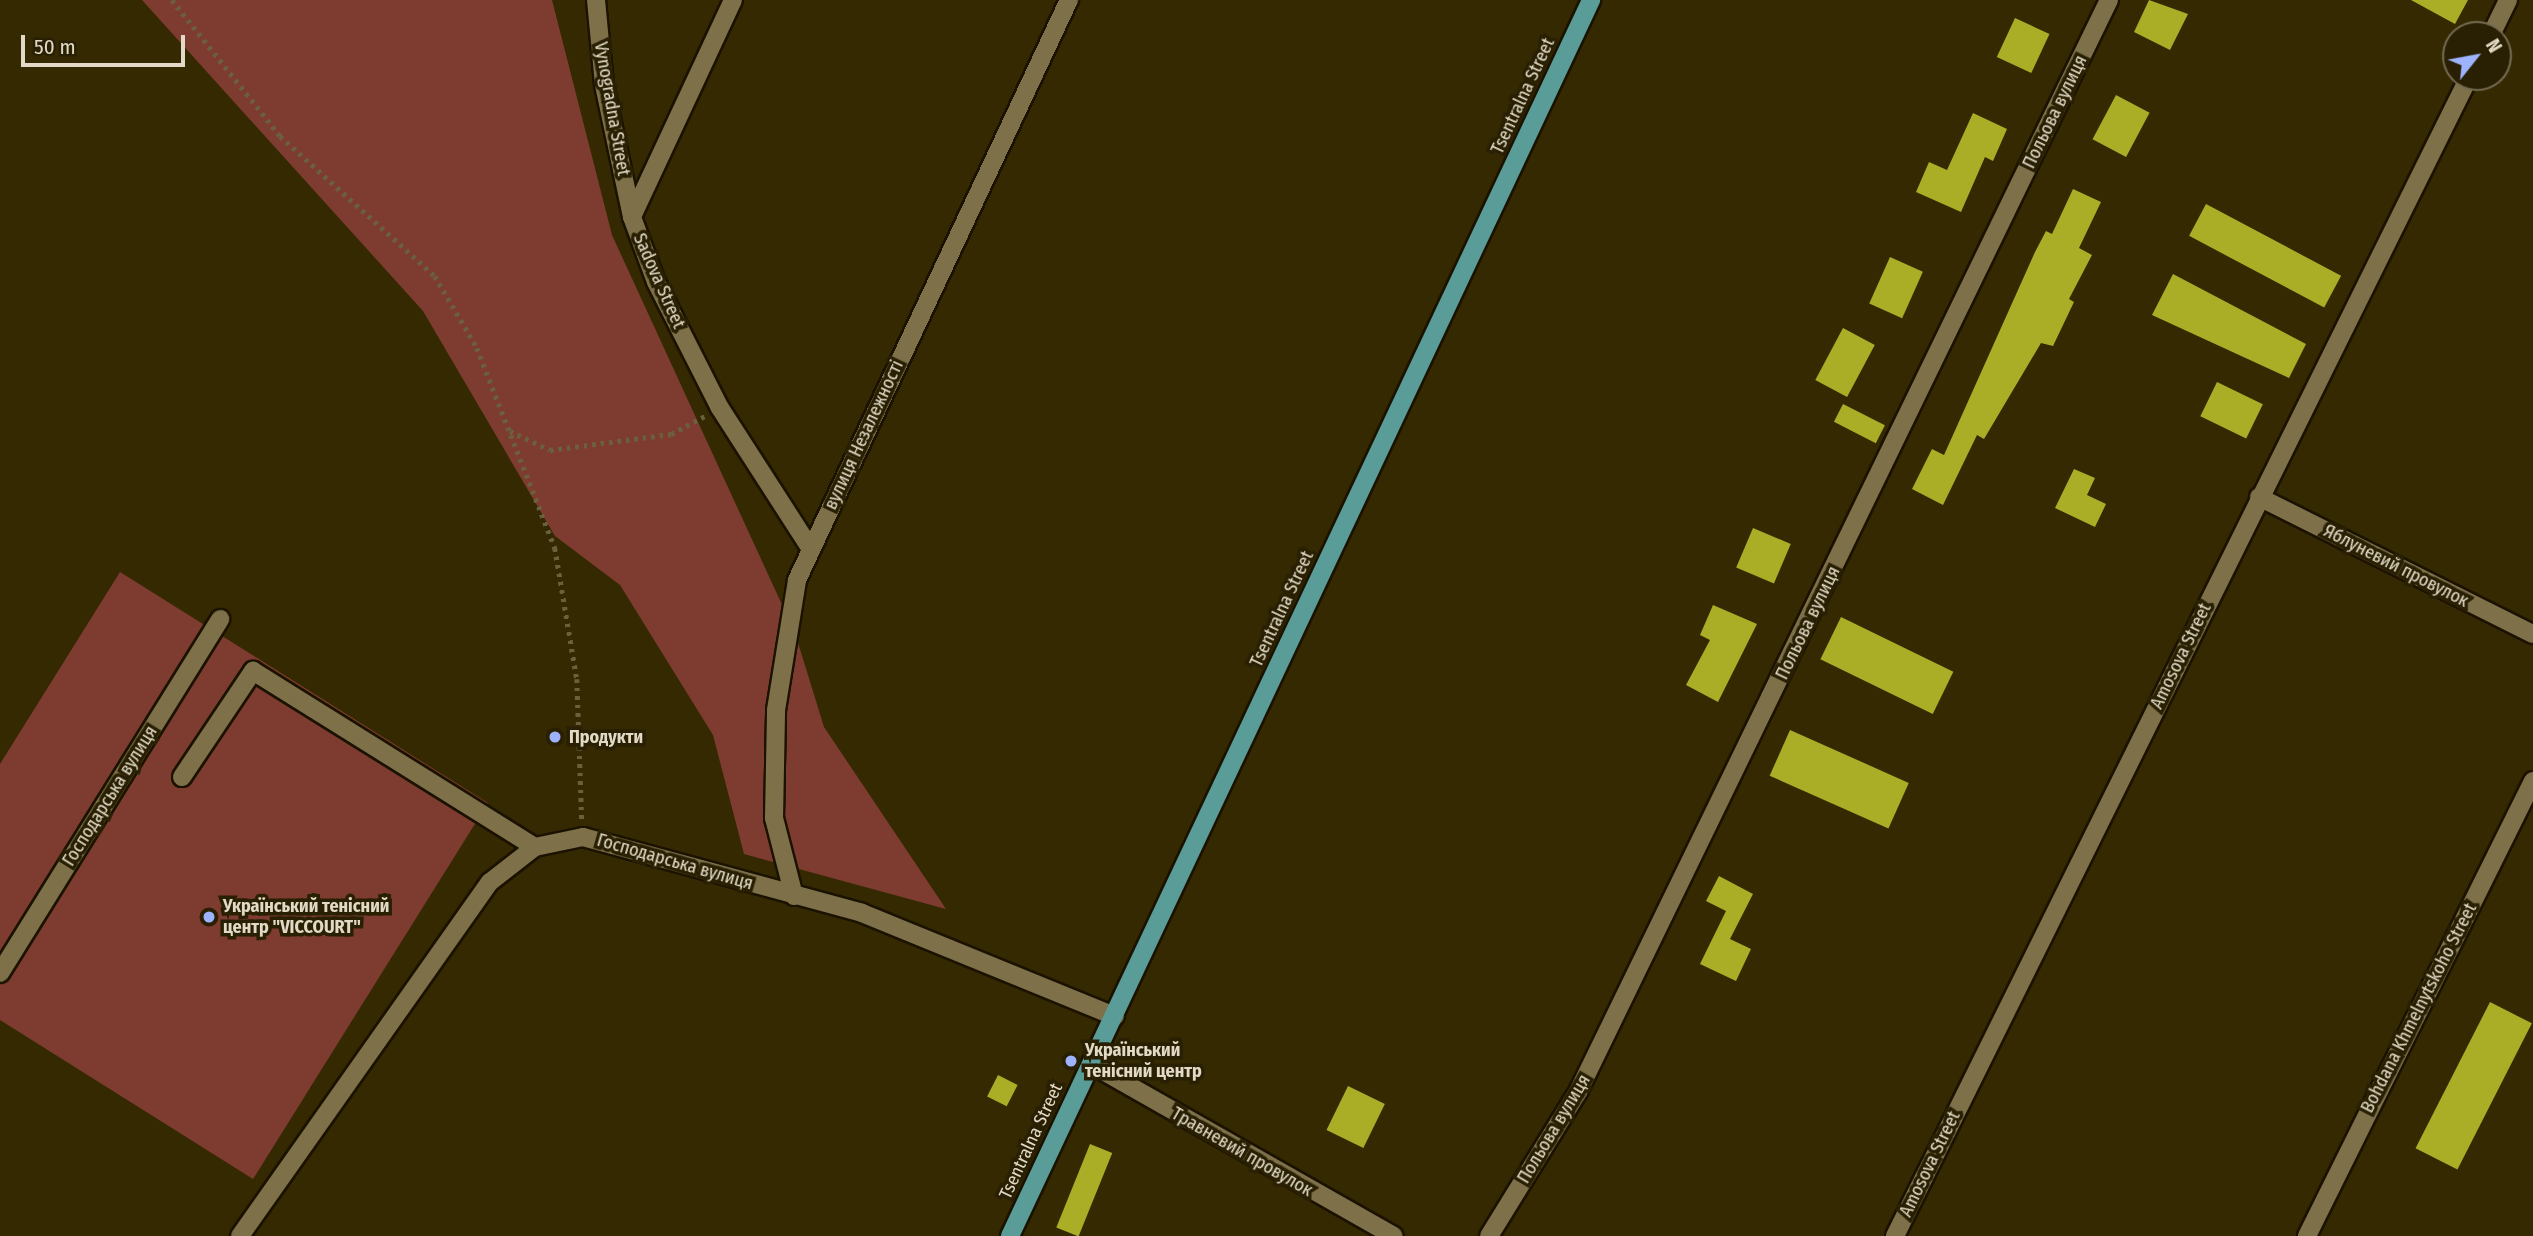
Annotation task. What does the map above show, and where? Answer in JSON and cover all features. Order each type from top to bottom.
[{"type":"main road","name":"Tsentralna Street","points":[[1010,1236],[1591,0]]},
{"type":"street","name":"Vynogradna Street","points":[[596,0],[604,85],[632,218]]},
{"type":"street","name":"Sadova Street","points":[[733,0],[632,218],[656,282],[720,408],[811,549]]},
{"type":"street","name":"вулиця Незалежності","points":[[794,896],[774,818],[776,710],[797,580],[1069,0]]},
{"type":"street","name":"Польова вулиця","points":[[1489,1236],[1578,1093],[2109,0]]},
{"type":"street","points":[[2498,21],[2508,0]]},
{"type":"street","name":"Amosova Street","points":[[1895,1236],[2462,91]]},
{"type":"street","name":"Яблуневий провулок","points":[[2259,497],[2533,634]]},
{"type":"street","name":"Господарська вулиця","points":[[0,973],[220,619]]},
{"type":"street","points":[[182,777],[253,671],[535,847]]},
{"type":"street","name":"Bohdana Khmelnytskoho Street","points":[[2307,1236],[2533,781]]},
{"type":"street","name":"Господарська вулиця","points":[[240,1236],[490,882],[535,847],[583,836],[794,896],[951,945],[1115,1016]]},
{"type":"street","name":"Травневий провулок","points":[[1091,1064],[1394,1236]]},
{"type":"path","points":[[172,0],[280,136],[435,276],[477,348],[555,548],[577,678],[583,836]]},
{"type":"path","points":[[509,431],[550,450],[671,434],[720,408]]},
{"type":"shaded area","points":[[142,0],[552,0],[612,235],[795,633],[824,727],[946,909],[744,854],[713,735],[620,585],[555,536],[423,311]]},
{"type":"shaded area","name":"Український тенісний центр \"VICCOURT\"","points":[[120,572],[488,803],[253,1179],[0,1020],[0,764]]},
{"type":"building","points":[[2149,0],[2188,14],[2170,50],[2134,32]]},
{"type":"building","points":[[2411,0],[2468,0],[2457,21],[2450,21]]},
{"type":"building","points":[[2015,18],[2049,34],[2031,73],[1997,57]]},
{"type":"building","points":[[2116,95],[2150,113],[2126,157],[2093,139]]},
{"type":"building","points":[[1973,113],[2007,129],[1993,161],[1985,157],[1961,212],[1916,192],[1929,162],[1947,170]]},
{"type":"building","points":[[2073,189],[2101,202],[2079,248],[2092,255],[2069,299],[2074,302],[2053,346],[2041,343],[1984,439],[1977,435],[1943,505],[1912,489],[1932,449],[1944,455],[2035,252],[2046,231],[2052,234]]},
{"type":"building","points":[[2206,204],[2341,276],[2324,308],[2189,236]]},
{"type":"building","points":[[1890,257],[1923,272],[1902,318],[1869,304]]},
{"type":"building","points":[[2173,274],[2306,344],[2289,378],[2152,315]]},
{"type":"building","points":[[1843,328],[1875,345],[1847,397],[1815,380]]},
{"type":"building","points":[[2217,382],[2263,404],[2246,439],[2200,416]]},
{"type":"building","points":[[1843,404],[1885,425],[1876,443],[1834,422]]},
{"type":"building","points":[[2074,469],[2095,478],[2087,495],[2106,504],[2095,527],[2055,508]]},
{"type":"building","points":[[1753,528],[1791,544],[1774,584],[1736,568]]},
{"type":"building","points":[[1713,605],[1757,624],[1718,702],[1686,685],[1710,640],[1700,635]]},
{"type":"building","points":[[1841,617],[1953,672],[1933,714],[1820,659]]},
{"type":"building","points":[[1790,730],[1909,783],[1888,829],[1770,776]]},
{"type":"building","points":[[1719,876],[1753,894],[1730,939],[1751,949],[1736,981],[1700,964],[1726,911],[1706,901]]},
{"type":"building","points":[[2490,1002],[2532,1023],[2457,1169],[2416,1148]]},
{"type":"building","points":[[998,1075],[1018,1085],[1007,1106],[987,1096]]},
{"type":"building","points":[[1348,1086],[1385,1104],[1363,1148],[1327,1130]]},
{"type":"building","points":[[1090,1144],[1112,1153],[1079,1236],[1056,1227]]},
{"type":"place","name":"Продукти","points":[[555,737]]},
{"type":"place","name":"Український тенісний центр \"VICCOURT\"","points":[[209,917]]},
{"type":"place","name":"Український тенісний центр","points":[[1071,1061]]}]
